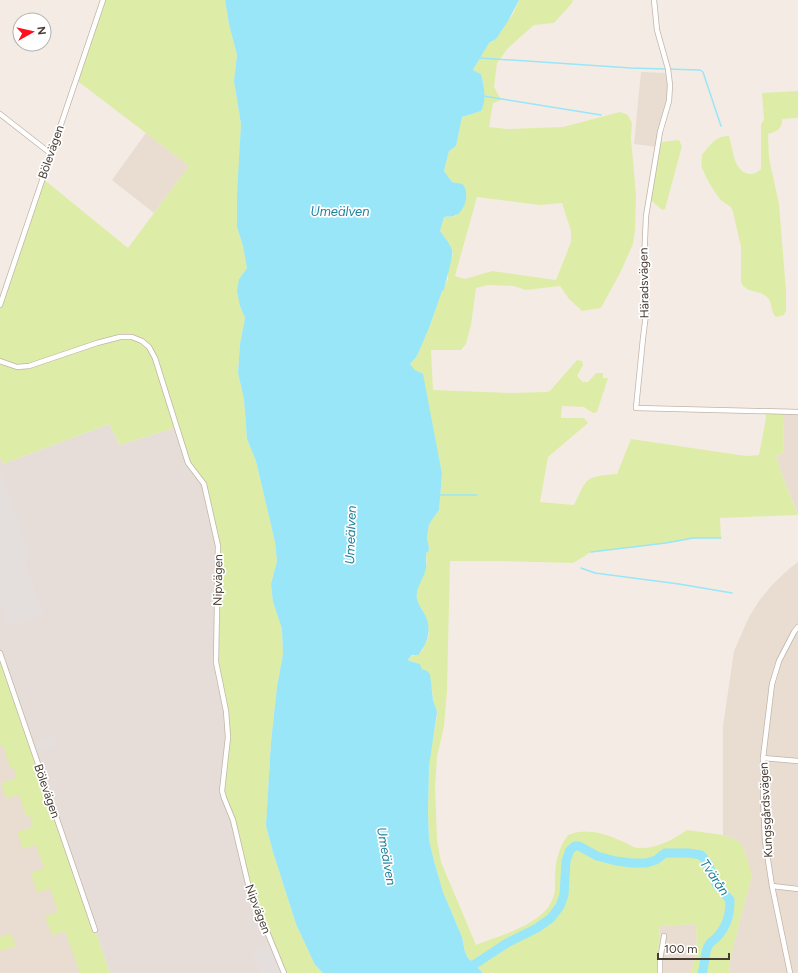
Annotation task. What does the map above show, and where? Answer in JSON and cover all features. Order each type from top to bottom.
[{"type":"street","name":"Bölevägen","points":[[0,305],[50,153],[103,0]]},
{"type":"street","name":"Häradsvägen","points":[[654,0],[657,30],[668,70],[670,85],[669,101],[660,132],[646,216],[644,262],[647,306],[642,338],[636,408],[798,412]]},
{"type":"street","points":[[0,114],[50,153]]},
{"type":"street","name":"Nipvägen","points":[[0,361],[17,367],[29,366],[97,342],[120,337],[132,337],[142,341],[149,347],[155,358],[188,463],[204,484],[218,546],[216,662],[226,711],[228,737],[222,790],[233,820],[249,888],[284,973]]},
{"type":"street","name":"Kungsgårdsvägen","points":[[790,973],[772,886],[765,841],[763,758],[772,684],[779,661],[798,627]]},
{"type":"street","name":"Bölevägen","points":[[0,653],[95,930]]},
{"type":"street","points":[[763,758],[798,760]]},
{"type":"street","points":[[772,886],[798,889]]},
{"type":"street","points":[[660,973],[664,936]]},
{"type":"shaded area","points":[[641,72],[668,73],[670,85],[657,147],[634,144]]},
{"type":"shaded area","points":[[146,133],[189,166],[154,213],[112,180]]},
{"type":"shaded area","points":[[783,412],[798,412],[798,514],[776,456],[784,452]]},
{"type":"shaded area","points":[[109,424],[120,445],[177,427],[204,484],[218,546],[284,973],[110,973],[0,653],[0,457],[3,464]]},
{"type":"shaded area","points":[[0,469],[31,557],[24,560],[43,614],[7,627],[0,607]]},
{"type":"shaded area","points":[[798,562],[798,973],[729,973],[731,955],[752,875],[744,850],[734,839],[723,835],[723,726],[734,651],[749,617],[759,601],[772,585]]},
{"type":"shaded area","points":[[0,708],[90,973],[0,973]]},
{"type":"shaded area","points":[[55,735],[58,744],[40,751],[36,742]]},
{"type":"shaded area","points":[[696,924],[697,951],[691,973],[658,973],[660,926]]},
{"type":"shaded area","points":[[271,943],[284,973],[261,973],[252,951]]},
{"type":"green space","points":[[103,0],[225,0],[229,24],[237,55],[234,81],[241,124],[237,227],[243,246],[247,268],[239,279],[240,306],[245,318],[240,344],[238,373],[244,399],[247,439],[256,461],[275,542],[277,561],[271,584],[273,602],[282,629],[283,654],[277,687],[271,742],[266,826],[296,924],[315,965],[323,973],[284,973],[249,888],[239,843],[224,798],[228,737],[216,662],[218,546],[204,484],[188,463],[177,427],[120,445],[109,424],[3,464],[0,457],[0,305],[42,178],[128,248],[189,166],[75,79]]},
{"type":"green space","points":[[519,0],[573,0],[554,23],[534,25],[508,48],[497,63],[494,87],[501,100],[493,103],[489,127],[507,129],[563,127],[620,112],[628,115],[632,123],[631,138],[636,195],[633,244],[621,271],[601,308],[582,311],[569,299],[560,286],[526,290],[514,286],[488,285],[476,288],[471,325],[466,344],[461,350],[431,350],[433,390],[512,393],[546,392],[550,391],[577,360],[582,361],[583,365],[577,376],[583,382],[588,382],[596,373],[603,373],[603,378],[608,378],[597,412],[593,413],[584,407],[562,406],[561,418],[584,418],[588,423],[548,457],[540,502],[574,505],[588,480],[598,476],[617,474],[631,439],[746,456],[759,455],[766,418],[765,414],[761,412],[783,412],[784,452],[776,456],[798,515],[720,518],[721,538],[693,538],[666,543],[591,552],[573,563],[450,561],[447,691],[444,726],[437,757],[435,787],[437,840],[441,862],[476,945],[526,925],[537,918],[546,909],[553,899],[555,872],[559,853],[568,835],[582,832],[596,832],[610,836],[638,848],[658,845],[687,830],[723,835],[734,839],[741,843],[752,875],[731,955],[729,973],[691,973],[697,951],[696,924],[660,926],[657,973],[483,973],[468,958],[465,952],[462,937],[443,892],[429,840],[429,766],[437,716],[432,689],[424,670],[420,664],[409,661],[408,658],[422,651],[429,635],[425,616],[417,601],[416,592],[427,563],[426,553],[428,552],[429,548],[427,538],[429,524],[439,510],[442,474],[436,445],[415,370],[410,364],[417,356],[429,328],[442,290],[448,279],[448,268],[453,254],[450,245],[440,231],[444,217],[456,216],[466,197],[463,186],[452,182],[444,171],[449,151],[456,146],[462,117],[481,111],[484,97],[483,83],[481,74],[473,70],[489,43],[492,42],[513,14]],"holes":[[[477,197],[540,205],[562,203],[571,231],[571,242],[556,280],[492,271],[465,279],[455,276]]]},
{"type":"green space","points":[[798,91],[798,118],[782,119],[780,128],[768,134],[769,158],[779,204],[786,291],[786,311],[784,315],[776,317],[767,297],[749,290],[743,286],[741,282],[741,247],[733,212],[730,207],[718,196],[707,179],[702,168],[702,155],[717,139],[724,136],[729,136],[735,159],[740,169],[750,174],[759,171],[761,169],[761,124],[764,120],[762,93]]},
{"type":"green space","points":[[679,140],[682,146],[665,209],[662,210],[651,200],[661,142]]},
{"type":"green space","points":[[0,653],[110,973],[80,973],[65,931],[52,935],[45,916],[58,912],[50,888],[37,893],[31,873],[44,868],[36,845],[23,849],[17,832],[33,827],[29,815],[26,816],[19,795],[6,798],[1,783],[17,778],[13,767],[10,767],[3,745],[0,746]]},
{"type":"green space","points":[[11,933],[16,946],[0,951],[0,937]]},
{"type":"water","name":"Umeälven","points":[[225,0],[519,0],[508,21],[496,39],[489,43],[473,70],[481,74],[484,92],[483,107],[481,111],[462,117],[456,146],[449,151],[444,171],[452,182],[462,184],[466,191],[466,200],[459,213],[453,216],[444,217],[440,231],[452,250],[451,263],[444,290],[442,291],[429,328],[417,356],[410,364],[415,370],[423,374],[442,474],[439,510],[429,524],[427,538],[429,548],[428,552],[426,553],[426,570],[418,587],[417,595],[419,604],[427,620],[428,636],[418,655],[412,655],[408,659],[409,661],[420,664],[422,669],[430,674],[433,700],[437,712],[429,766],[429,840],[443,892],[462,937],[465,952],[468,958],[483,973],[323,973],[315,965],[296,924],[266,826],[271,742],[277,687],[283,654],[282,629],[273,602],[271,584],[277,561],[275,542],[256,461],[247,439],[244,399],[238,373],[240,344],[245,318],[240,306],[237,291],[239,279],[247,268],[243,246],[237,227],[237,195],[241,124],[234,81],[237,55],[229,24]]},
{"type":"waterway","points":[[480,58],[631,68],[700,70],[703,72],[721,126]]},
{"type":"waterway","points":[[483,96],[601,115]]},
{"type":"waterway","points":[[440,495],[477,495]]},
{"type":"waterway","points":[[591,552],[666,543],[693,538],[721,538]]},
{"type":"waterway","points":[[581,568],[595,573],[679,584],[732,593]]},
{"type":"waterway","name":"Tvärån","points":[[451,973],[475,964],[507,943],[537,928],[551,918],[560,906],[564,895],[566,861],[570,850],[575,846],[579,846],[597,856],[632,863],[646,863],[656,860],[665,853],[689,853],[701,855],[708,863],[716,884],[730,900],[727,920],[723,929],[708,946],[702,973]]}]
